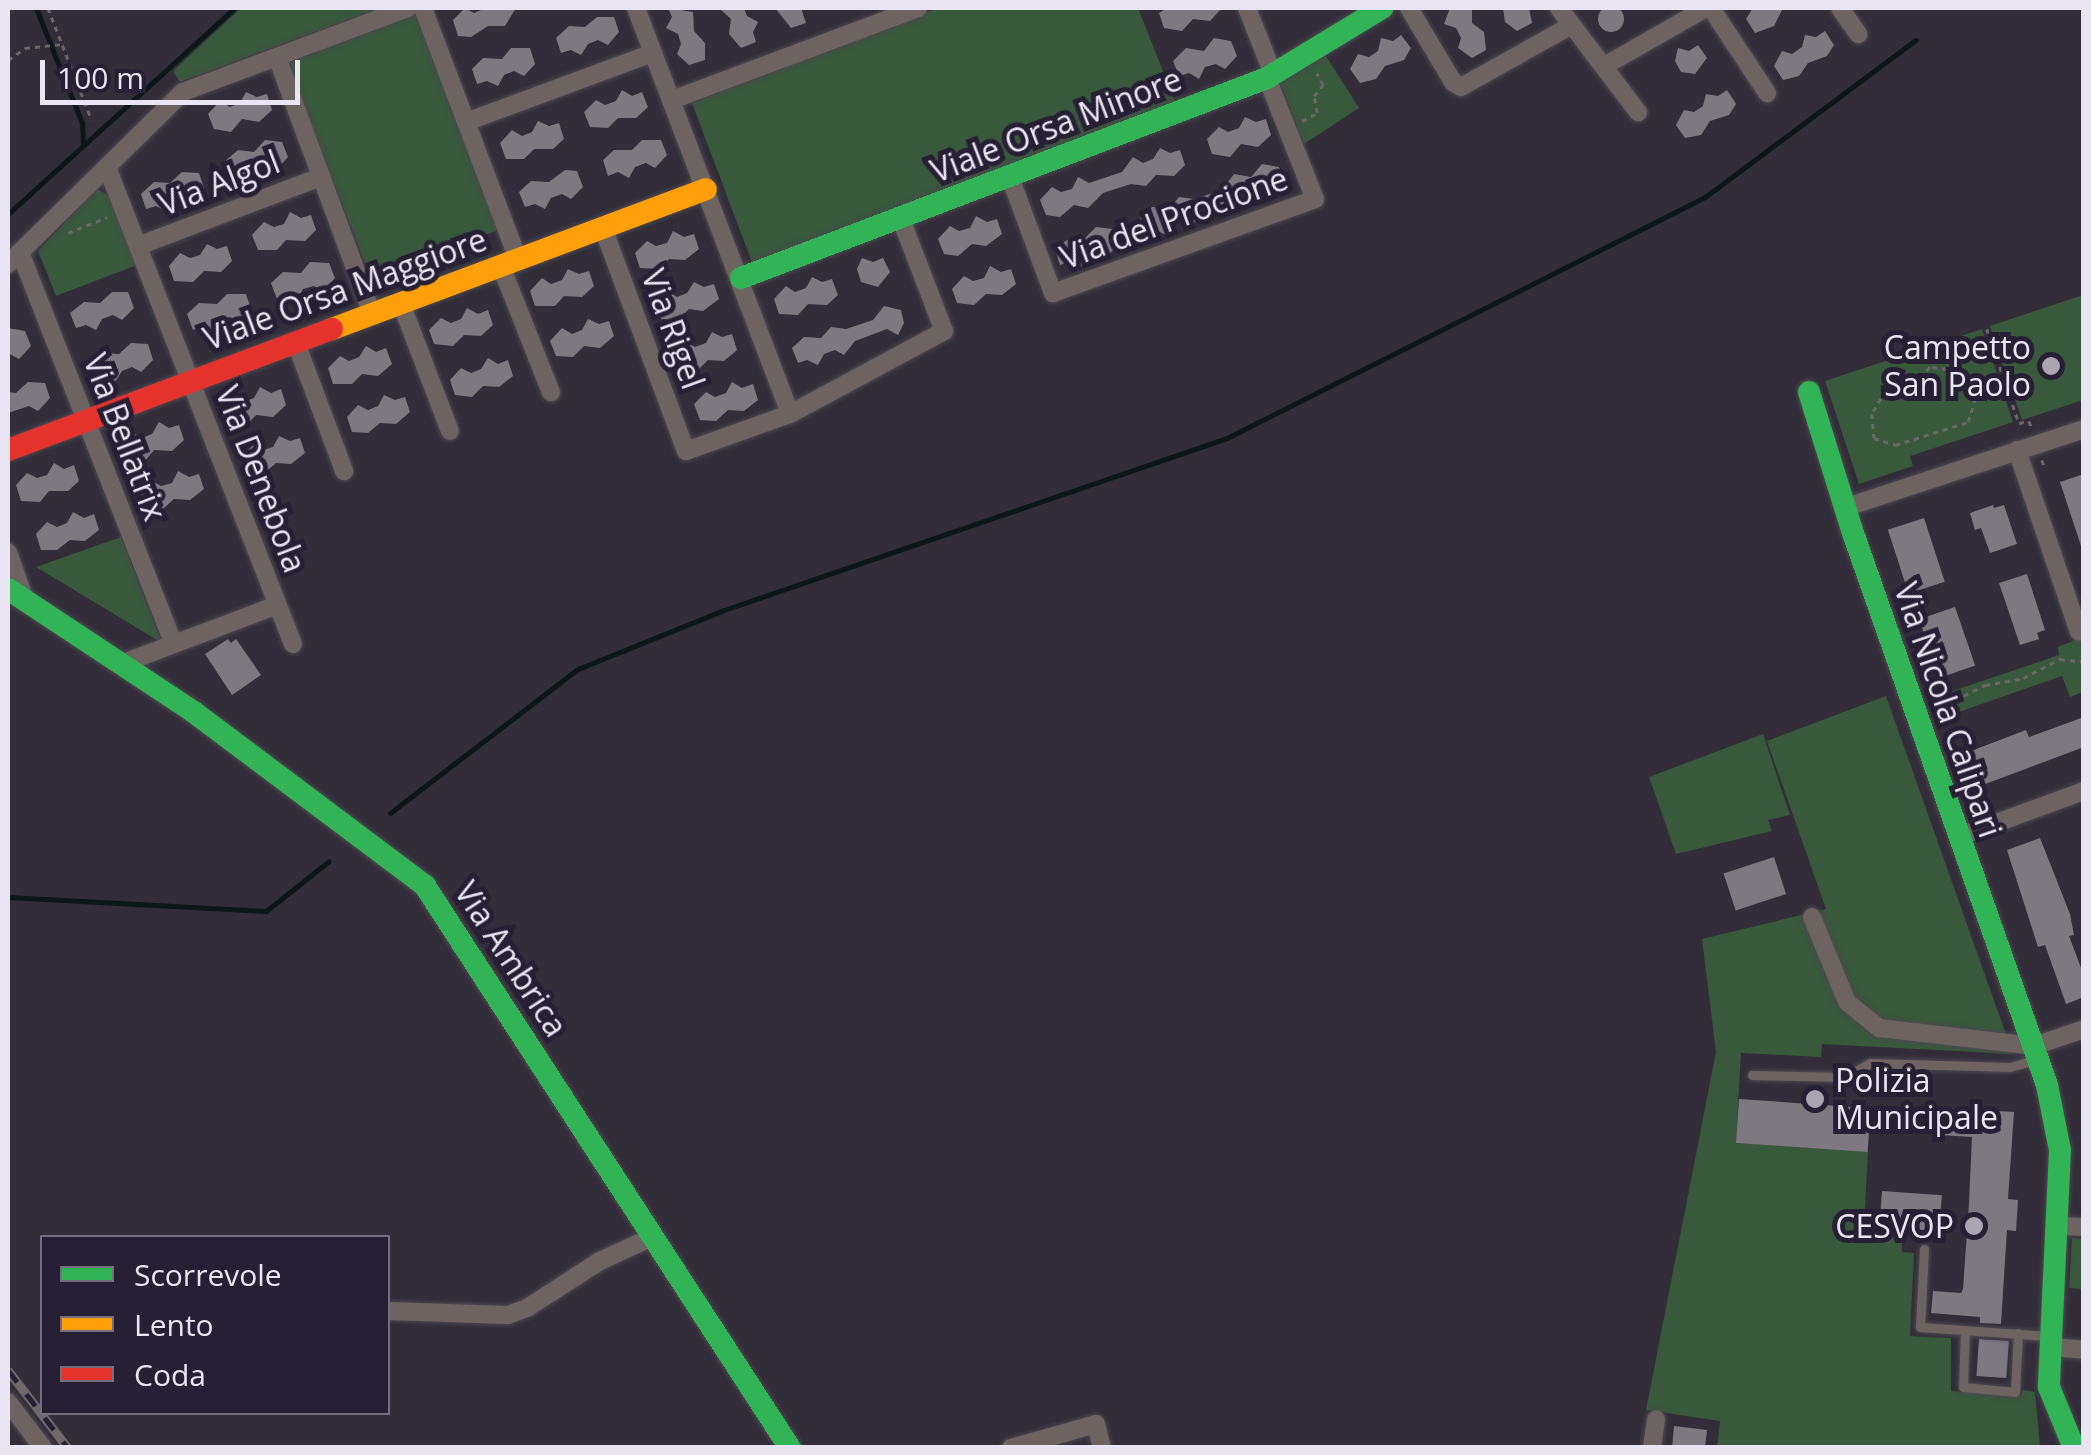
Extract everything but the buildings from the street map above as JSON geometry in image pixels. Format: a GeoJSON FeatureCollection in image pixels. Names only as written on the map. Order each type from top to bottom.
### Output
{"type":"FeatureCollection","features":[{"type":"Feature","properties":{"kind":"street"},"geometry":{"type":"LineString","coordinates":[[14,258],[183,92],[408,8]]}},
{"type":"Feature","properties":{"kind":"street"},"geometry":{"type":"LineString","coordinates":[[423,8],[466,122],[551,392]]}},
{"type":"Feature","properties":{"kind":"street"},"geometry":{"type":"LineString","coordinates":[[636,8],[790,414],[944,332],[902,220]]}},
{"type":"Feature","properties":{"kind":"street"},"geometry":{"type":"LineString","coordinates":[[672,100],[918,8]]}},
{"type":"Feature","properties":{"kind":"street"},"geometry":{"type":"LineString","coordinates":[[1247,8],[1287,128]]}},
{"type":"Feature","properties":{"kind":"street","name":"Viale Orsa Minore"},"geometry":{"type":"LineString","coordinates":[[741,278],[902,220],[1270,76],[1382,8]]}},
{"type":"Feature","properties":{"kind":"street"},"geometry":{"type":"LineString","coordinates":[[1409,8],[1453,82],[1461,87],[1570,26]]}},
{"type":"Feature","properties":{"kind":"street"},"geometry":{"type":"LineString","coordinates":[[1560,8],[1638,112]]}},
{"type":"Feature","properties":{"kind":"street"},"geometry":{"type":"LineString","coordinates":[[1606,65],[1708,8],[1767,93]]}},
{"type":"Feature","properties":{"kind":"street"},"geometry":{"type":"LineString","coordinates":[[1840,8],[1858,34]]}},
{"type":"Feature","properties":{"kind":"street"},"geometry":{"type":"LineString","coordinates":[[466,122],[653,53]]}},
{"type":"Feature","properties":{"kind":"street"},"geometry":{"type":"LineString","coordinates":[[277,57],[372,314]]}},
{"type":"Feature","properties":{"kind":"street","name":"Via del Procione"},"geometry":{"type":"LineString","coordinates":[[1010,177],[1053,293],[1315,199],[1287,128]]}},
{"type":"Feature","properties":{"kind":"street","name":"Via Denebola"},"geometry":{"type":"LineString","coordinates":[[107,167],[293,644]]}},
{"type":"Feature","properties":{"kind":"street","name":"Via Algol"},"geometry":{"type":"LineString","coordinates":[[138,246],[321,177]]}},
{"type":"Feature","properties":{"kind":"street","name":"Viale Orsa Maggiore"},"geometry":{"type":"LineString","coordinates":[[8,450],[706,190]]}},
{"type":"Feature","properties":{"kind":"street","name":"Via Rigel"},"geometry":{"type":"LineString","coordinates":[[603,228],[686,451],[790,414]]}},
{"type":"Feature","properties":{"kind":"street","name":"Via Bellatrix"},"geometry":{"type":"LineString","coordinates":[[14,258],[86,420],[174,644]]}},
{"type":"Feature","properties":{"kind":"street"},"geometry":{"type":"LineString","coordinates":[[401,303],[450,431]]}},
{"type":"Feature","properties":{"kind":"street"},"geometry":{"type":"LineString","coordinates":[[296,343],[344,472]]}},
{"type":"Feature","properties":{"kind":"street","name":"Via Nicola Calipari"},"geometry":{"type":"LineString","coordinates":[[1809,392],[1844,508],[2037,1052],[2060,1150],[2049,1386],[2074,1448]]}},
{"type":"Feature","properties":{"kind":"street"},"geometry":{"type":"LineString","coordinates":[[1844,508],[2084,428]]}},
{"type":"Feature","properties":{"kind":"street"},"geometry":{"type":"LineString","coordinates":[[2017,450],[2080,632]]}},
{"type":"Feature","properties":{"kind":"street"},"geometry":{"type":"LineString","coordinates":[[8,552],[16,595]]}},
{"type":"Feature","properties":{"kind":"street","name":"Via Ambrica"},"geometry":{"type":"LineString","coordinates":[[16,595],[195,713],[425,886],[790,1448]]}},
{"type":"Feature","properties":{"kind":"street"},"geometry":{"type":"LineString","coordinates":[[121,664],[277,604]]}},
{"type":"Feature","properties":{"kind":"street"},"geometry":{"type":"LineString","coordinates":[[1958,837],[2084,791]]}},
{"type":"Feature","properties":{"kind":"street"},"geometry":{"type":"LineString","coordinates":[[1812,916],[1847,1002],[1880,1028],[2037,1052],[2084,1029]]}},
{"type":"Feature","properties":{"kind":"street"},"geometry":{"type":"LineString","coordinates":[[2059,1226],[2084,1227]]}},
{"type":"Feature","properties":{"kind":"street"},"geometry":{"type":"LineString","coordinates":[[390,1311],[508,1315],[528,1308],[600,1261],[652,1238]]}},
{"type":"Feature","properties":{"kind":"street"},"geometry":{"type":"LineString","coordinates":[[2052,1341],[2084,1350]]}},
{"type":"Feature","properties":{"kind":"street"},"geometry":{"type":"LineString","coordinates":[[8,1402],[43,1448]]}},
{"type":"Feature","properties":{"kind":"street"},"geometry":{"type":"LineString","coordinates":[[1652,1448],[1656,1419]]}},
{"type":"Feature","properties":{"kind":"street"},"geometry":{"type":"LineString","coordinates":[[1020,1446],[1096,1424],[1102,1448]]}},
{"type":"Feature","properties":{"kind":"lane"},"geometry":{"type":"LineString","coordinates":[[1752,1075],[1846,1077],[1870,1063],[2010,1067],[2037,1052]]}},
{"type":"Feature","properties":{"kind":"lane"},"geometry":{"type":"LineString","coordinates":[[1924,1249],[1920,1327],[2018,1334],[2052,1341]]}},
{"type":"Feature","properties":{"kind":"lane"},"geometry":{"type":"LineString","coordinates":[[1965,1330],[1963,1387],[2016,1392],[2018,1334]]}},
{"type":"Feature","properties":{"kind":"path"},"geometry":{"type":"LineString","coordinates":[[48,8],[92,120]]}},
{"type":"Feature","properties":{"kind":"path"},"geometry":{"type":"LineString","coordinates":[[8,60],[25,48],[63,44]]}},
{"type":"Feature","properties":{"kind":"path"},"geometry":{"type":"LineString","coordinates":[[1287,128],[1317,113],[1314,96],[1323,85],[1305,54]]}},
{"type":"Feature","properties":{"kind":"path"},"geometry":{"type":"LineString","coordinates":[[54,238],[124,211]]}},
{"type":"Feature","properties":{"kind":"path"},"geometry":{"type":"LineString","coordinates":[[1987,329],[2019,423]]}},
{"type":"Feature","properties":{"kind":"path"},"geometry":{"type":"LineString","coordinates":[[1930,367],[1957,371],[1977,392],[1968,422],[1895,445],[1874,438],[1872,414],[1886,390],[1913,388],[1930,367]]}},
{"type":"Feature","properties":{"kind":"path"},"geometry":{"type":"LineString","coordinates":[[1977,392],[2005,384]]}},
{"type":"Feature","properties":{"kind":"path"},"geometry":{"type":"LineString","coordinates":[[1933,711],[1985,685],[2022,678],[2060,659],[2084,662]]}},
{"type":"Feature","properties":{"kind":"green space"},"geometry":{"type":"Polygon","coordinates":[[[241,8],[380,8],[180,82],[173,71],[241,8]]]}},
{"type":"Feature","properties":{"kind":"green space"},"geometry":{"type":"Polygon","coordinates":[[[938,8],[1138,8],[1176,104],[753,265],[692,103],[938,8]]]}},
{"type":"Feature","properties":{"kind":"green space"},"geometry":{"type":"Polygon","coordinates":[[[416,14],[499,230],[371,279],[288,63],[416,14]]]}},
{"type":"Feature","properties":{"kind":"green space"},"geometry":{"type":"Polygon","coordinates":[[[1326,56],[1359,108],[1304,144],[1280,83],[1326,56]]]}},
{"type":"Feature","properties":{"kind":"green space"},"geometry":{"type":"Polygon","coordinates":[[[97,189],[113,198],[137,265],[56,296],[38,251],[97,189]]]}},
{"type":"Feature","properties":{"kind":"green space"},"geometry":{"type":"Polygon","coordinates":[[[2083,295],[2083,400],[2022,420],[1990,326],[2083,295]]]}},
{"type":"Feature","properties":{"kind":"green space"},"geometry":{"type":"Polygon","coordinates":[[[1982,329],[2013,422],[1910,456],[1913,466],[1859,484],[1825,381],[1982,329]]]}},
{"type":"Feature","properties":{"kind":"green space"},"geometry":{"type":"Polygon","coordinates":[[[121,537],[162,643],[36,567],[121,537]]]}},
{"type":"Feature","properties":{"kind":"green space"},"geometry":{"type":"Polygon","coordinates":[[[2083,637],[2083,692],[2070,697],[2062,676],[1936,720],[1929,699],[2059,655],[2058,647],[2083,637]]]}},
{"type":"Feature","properties":{"kind":"green space"},"geometry":{"type":"Polygon","coordinates":[[[1886,696],[2013,1054],[1822,1044],[1821,1057],[1741,1053],[1736,1143],[1868,1151],[1864,1230],[1902,1235],[1902,1252],[1914,1253],[1910,1336],[1951,1338],[1951,1391],[2021,1396],[2023,1390],[2035,1392],[2040,1447],[1717,1447],[1720,1421],[1646,1410],[1716,1052],[1702,939],[1826,909],[1767,741],[1886,696]]]}},
{"type":"Feature","properties":{"kind":"green space"},"geometry":{"type":"Polygon","coordinates":[[[1763,734],[1790,815],[1768,820],[1772,831],[1676,854],[1649,777],[1763,734]]]}},
{"type":"Feature","properties":{"kind":"green space"},"geometry":{"type":"Polygon","coordinates":[[[2072,1238],[2083,1239],[2083,1289],[2069,1288],[2072,1238]]]}},
{"type":"Feature","properties":{"kind":"waterway"},"geometry":{"type":"LineString","coordinates":[[36,8],[82,123],[83,145]]}},
{"type":"Feature","properties":{"kind":"waterway"},"geometry":{"type":"LineString","coordinates":[[8,214],[234,8]]}},
{"type":"Feature","properties":{"kind":"waterway"},"geometry":{"type":"LineString","coordinates":[[390,813],[578,669],[724,610],[1227,438],[1705,197],[1916,40]]}},
{"type":"Feature","properties":{"kind":"waterway"},"geometry":{"type":"LineString","coordinates":[[8,897],[266,911],[329,861]]}},
{"type":"Feature","properties":{"kind":"railway"},"geometry":{"type":"LineString","coordinates":[[8,1370],[40,1412]]}},
{"type":"Feature","properties":{"kind":"railway"},"geometry":{"type":"LineString","coordinates":[[43,1415],[68,1448]]}},
{"type":"Feature","properties":{"kind":"traffic: fast"},"geometry":{"type":"LineString","coordinates":[[741,278],[1267,78],[1382,8]]}},
{"type":"Feature","properties":{"kind":"traffic: fast"},"geometry":{"type":"LineString","coordinates":[[1809,392],[1853,533],[2047,1085],[2060,1150],[2049,1387],[2074,1448]]}},
{"type":"Feature","properties":{"kind":"traffic: fast"},"geometry":{"type":"LineString","coordinates":[[8,589],[195,713],[425,886],[790,1448]]}},
{"type":"Feature","properties":{"kind":"traffic: slow"},"geometry":{"type":"LineString","coordinates":[[332,329],[706,189]]}},
{"type":"Feature","properties":{"kind":"traffic: jam"},"geometry":{"type":"LineString","coordinates":[[8,450],[332,329]]}},
{"type":"Feature","properties":{"kind":"place","name":"Campetto San Paolo"},"geometry":{"type":"Point","coordinates":[2051,366]}},
{"type":"Feature","properties":{"kind":"place","name":"Polizia Municipale"},"geometry":{"type":"Point","coordinates":[1815,1099]}},
{"type":"Feature","properties":{"kind":"place","name":"CESVOP"},"geometry":{"type":"Point","coordinates":[1974,1226]}}]}
